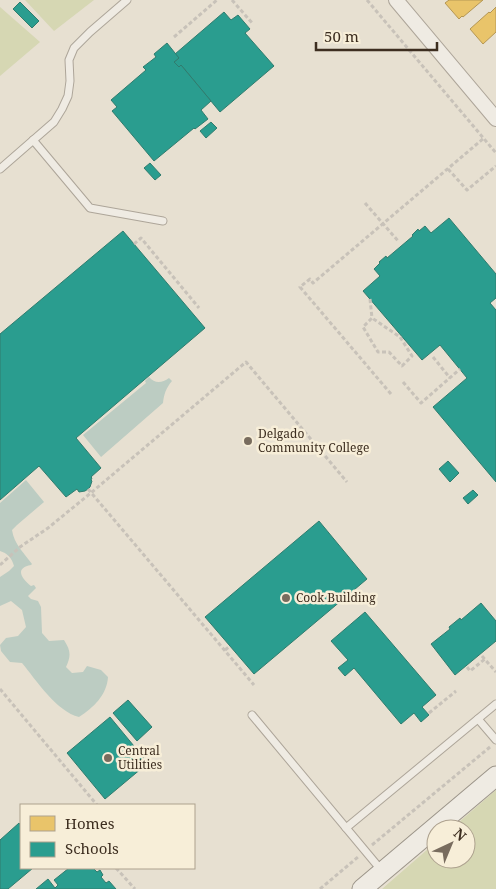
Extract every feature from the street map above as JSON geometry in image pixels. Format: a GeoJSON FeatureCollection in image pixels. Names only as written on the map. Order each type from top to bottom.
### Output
{"type":"FeatureCollection","features":[{"type":"Feature","properties":{"kind":"street"},"geometry":{"type":"LineString","coordinates":[[396,0],[496,119]]}},
{"type":"Feature","properties":{"kind":"street"},"geometry":{"type":"LineString","coordinates":[[362,889],[496,776]]}},
{"type":"Feature","properties":{"kind":"lane"},"geometry":{"type":"LineString","coordinates":[[0,169],[54,122],[68,96],[70,81],[69,60],[74,48],[127,0]]}},
{"type":"Feature","properties":{"kind":"lane"},"geometry":{"type":"LineString","coordinates":[[33,140],[90,208],[163,221]]}},
{"type":"Feature","properties":{"kind":"lane"},"geometry":{"type":"LineString","coordinates":[[346,828],[496,704]]}},
{"type":"Feature","properties":{"kind":"lane"},"geometry":{"type":"LineString","coordinates":[[252,715],[383,872]]}},
{"type":"Feature","properties":{"kind":"lane"},"geometry":{"type":"LineString","coordinates":[[478,719],[496,741]]}},
{"type":"Feature","properties":{"kind":"path"},"geometry":{"type":"LineString","coordinates":[[174,37],[217,0]]}},
{"type":"Feature","properties":{"kind":"path"},"geometry":{"type":"LineString","coordinates":[[232,0],[253,24]]}},
{"type":"Feature","properties":{"kind":"path"},"geometry":{"type":"LineString","coordinates":[[368,0],[496,153]]}},
{"type":"Feature","properties":{"kind":"path"},"geometry":{"type":"LineString","coordinates":[[390,394],[300,287],[310,279],[313,283],[484,138]]}},
{"type":"Feature","properties":{"kind":"path"},"geometry":{"type":"LineString","coordinates":[[448,169],[467,190],[496,166]]}},
{"type":"Feature","properties":{"kind":"path"},"geometry":{"type":"LineString","coordinates":[[365,203],[399,242]]}},
{"type":"Feature","properties":{"kind":"path"},"geometry":{"type":"LineString","coordinates":[[134,244],[141,238],[199,308]]}},
{"type":"Feature","properties":{"kind":"path"},"geometry":{"type":"LineString","coordinates":[[370,299],[372,318],[400,337],[412,356],[402,366],[389,352],[378,352],[363,327],[372,318]]}},
{"type":"Feature","properties":{"kind":"path"},"geometry":{"type":"LineString","coordinates":[[432,357],[450,378]]}},
{"type":"Feature","properties":{"kind":"path"},"geometry":{"type":"LineString","coordinates":[[0,565],[92,492],[246,362],[347,482]]}},
{"type":"Feature","properties":{"kind":"path"},"geometry":{"type":"LineString","coordinates":[[403,382],[421,403],[460,369]]}},
{"type":"Feature","properties":{"kind":"path"},"geometry":{"type":"LineString","coordinates":[[88,488],[254,685]]}},
{"type":"Feature","properties":{"kind":"path"},"geometry":{"type":"LineString","coordinates":[[225,650],[230,646]]}},
{"type":"Feature","properties":{"kind":"path"},"geometry":{"type":"LineString","coordinates":[[482,656],[496,672]]}},
{"type":"Feature","properties":{"kind":"path"},"geometry":{"type":"LineString","coordinates":[[467,667],[470,671],[485,659]]}},
{"type":"Feature","properties":{"kind":"path"},"geometry":{"type":"LineString","coordinates":[[430,713],[456,691]]}},
{"type":"Feature","properties":{"kind":"path"},"geometry":{"type":"LineString","coordinates":[[1,692],[96,804]]}},
{"type":"Feature","properties":{"kind":"path"},"geometry":{"type":"LineString","coordinates":[[320,889],[496,741]]}},
{"type":"Feature","properties":{"kind":"path"},"geometry":{"type":"LineString","coordinates":[[117,869],[135,889]]}},
{"type":"Feature","properties":{"kind":"green space"},"geometry":{"type":"Polygon","coordinates":[[[25,0],[94,0],[54,31],[25,0]]]}},
{"type":"Feature","properties":{"kind":"green space"},"geometry":{"type":"Polygon","coordinates":[[[0,7],[40,42],[0,76],[0,7]]]}},
{"type":"Feature","properties":{"kind":"green space"},"geometry":{"type":"Polygon","coordinates":[[[496,790],[496,889],[382,889],[426,851],[426,869],[476,869],[476,819],[463,819],[496,790]]]}},
{"type":"Feature","properties":{"kind":"shaded area"},"geometry":{"type":"Polygon","coordinates":[[[149,377],[156,382],[169,378],[172,381],[168,386],[163,403],[101,457],[83,435],[146,383],[145,381],[149,377]]]}},
{"type":"Feature","properties":{"kind":"shaded area"},"geometry":{"type":"Polygon","coordinates":[[[26,480],[44,502],[12,530],[17,544],[32,564],[26,566],[21,571],[21,574],[31,586],[34,585],[36,588],[28,596],[38,601],[41,607],[42,633],[49,641],[64,640],[70,654],[66,667],[72,673],[83,672],[87,666],[101,670],[108,677],[102,695],[79,717],[63,709],[55,702],[22,663],[10,662],[1,651],[0,645],[6,638],[18,636],[26,627],[22,610],[11,601],[0,606],[0,577],[14,566],[9,556],[0,551],[0,503],[26,480]]]}},
{"type":"Feature","properties":{"kind":"building: Homes"},"geometry":{"type":"Polygon","coordinates":[[[449,0],[483,0],[459,19],[445,3],[449,0]]]}},
{"type":"Feature","properties":{"kind":"building: Homes"},"geometry":{"type":"Polygon","coordinates":[[[496,7],[496,32],[483,44],[470,29],[496,7]]]}},
{"type":"Feature","properties":{"kind":"building: Schools"},"geometry":{"type":"Polygon","coordinates":[[[20,2],[39,21],[32,28],[13,9],[20,2]]]}},
{"type":"Feature","properties":{"kind":"building: Schools"},"geometry":{"type":"Polygon","coordinates":[[[224,12],[231,20],[238,15],[250,29],[245,33],[274,66],[220,112],[181,65],[179,67],[174,62],[179,58],[175,54],[224,12]]]}},
{"type":"Feature","properties":{"kind":"building: Schools"},"geometry":{"type":"Polygon","coordinates":[[[167,43],[179,58],[174,62],[179,67],[181,65],[211,101],[201,110],[208,119],[154,161],[112,111],[117,107],[111,100],[146,70],[143,67],[156,57],[154,54],[167,43]]]}},
{"type":"Feature","properties":{"kind":"building: Schools"},"geometry":{"type":"Polygon","coordinates":[[[211,122],[217,128],[206,138],[200,131],[211,122]]]}},
{"type":"Feature","properties":{"kind":"building: Schools"},"geometry":{"type":"Polygon","coordinates":[[[150,163],[161,175],[155,180],[144,168],[150,163]]]}},
{"type":"Feature","properties":{"kind":"building: Schools"},"geometry":{"type":"Polygon","coordinates":[[[449,218],[496,274],[496,298],[490,303],[496,310],[496,482],[433,407],[467,378],[440,345],[422,360],[363,291],[380,276],[374,269],[386,256],[387,258],[413,236],[418,229],[419,231],[425,226],[431,233],[449,218]]]}},
{"type":"Feature","properties":{"kind":"building: Schools"},"geometry":{"type":"Polygon","coordinates":[[[123,231],[205,328],[76,438],[101,468],[91,477],[92,481],[88,489],[79,492],[77,489],[66,497],[39,466],[0,500],[0,334],[123,231]]]}},
{"type":"Feature","properties":{"kind":"building: Schools"},"geometry":{"type":"Polygon","coordinates":[[[448,461],[459,473],[450,482],[439,469],[448,461]]]}},
{"type":"Feature","properties":{"kind":"building: Schools"},"geometry":{"type":"Polygon","coordinates":[[[473,490],[478,495],[468,504],[463,498],[473,490]]]}},
{"type":"Feature","properties":{"kind":"building: Schools","name":"Cook Building"},"geometry":{"type":"Polygon","coordinates":[[[319,521],[367,579],[254,674],[205,617],[319,521]]]}},
{"type":"Feature","properties":{"kind":"building: Schools"},"geometry":{"type":"Polygon","coordinates":[[[481,603],[496,621],[496,641],[455,675],[431,644],[450,629],[449,627],[460,618],[461,620],[481,603]]]}},
{"type":"Feature","properties":{"kind":"building: Schools"},"geometry":{"type":"Polygon","coordinates":[[[365,612],[436,695],[422,707],[429,715],[421,722],[414,713],[401,724],[354,668],[345,676],[338,668],[348,660],[331,641],[365,612]]]}},
{"type":"Feature","properties":{"kind":"building: Schools"},"geometry":{"type":"Polygon","coordinates":[[[128,700],[152,727],[137,741],[113,713],[128,700]]]}},
{"type":"Feature","properties":{"kind":"building: Schools","name":"Central Utilities"},"geometry":{"type":"Polygon","coordinates":[[[110,717],[148,763],[105,799],[67,753],[110,717]]]}},
{"type":"Feature","properties":{"kind":"building: Schools"},"geometry":{"type":"Polygon","coordinates":[[[19,823],[20,869],[32,869],[8,889],[0,889],[0,840],[19,823]]]}},
{"type":"Feature","properties":{"kind":"building: Schools"},"geometry":{"type":"Polygon","coordinates":[[[68,869],[94,869],[97,872],[100,870],[103,875],[101,877],[106,883],[109,881],[116,889],[36,889],[48,879],[55,888],[58,885],[54,880],[68,869]]]}},
{"type":"Feature","properties":{"kind":"place","name":"Delgado Community College"},"geometry":{"type":"Point","coordinates":[248,441]}},
{"type":"Feature","properties":{"kind":"place","name":"Cook Building"},"geometry":{"type":"Point","coordinates":[286,598]}},
{"type":"Feature","properties":{"kind":"place","name":"Central Utilities"},"geometry":{"type":"Point","coordinates":[108,758]}}]}
